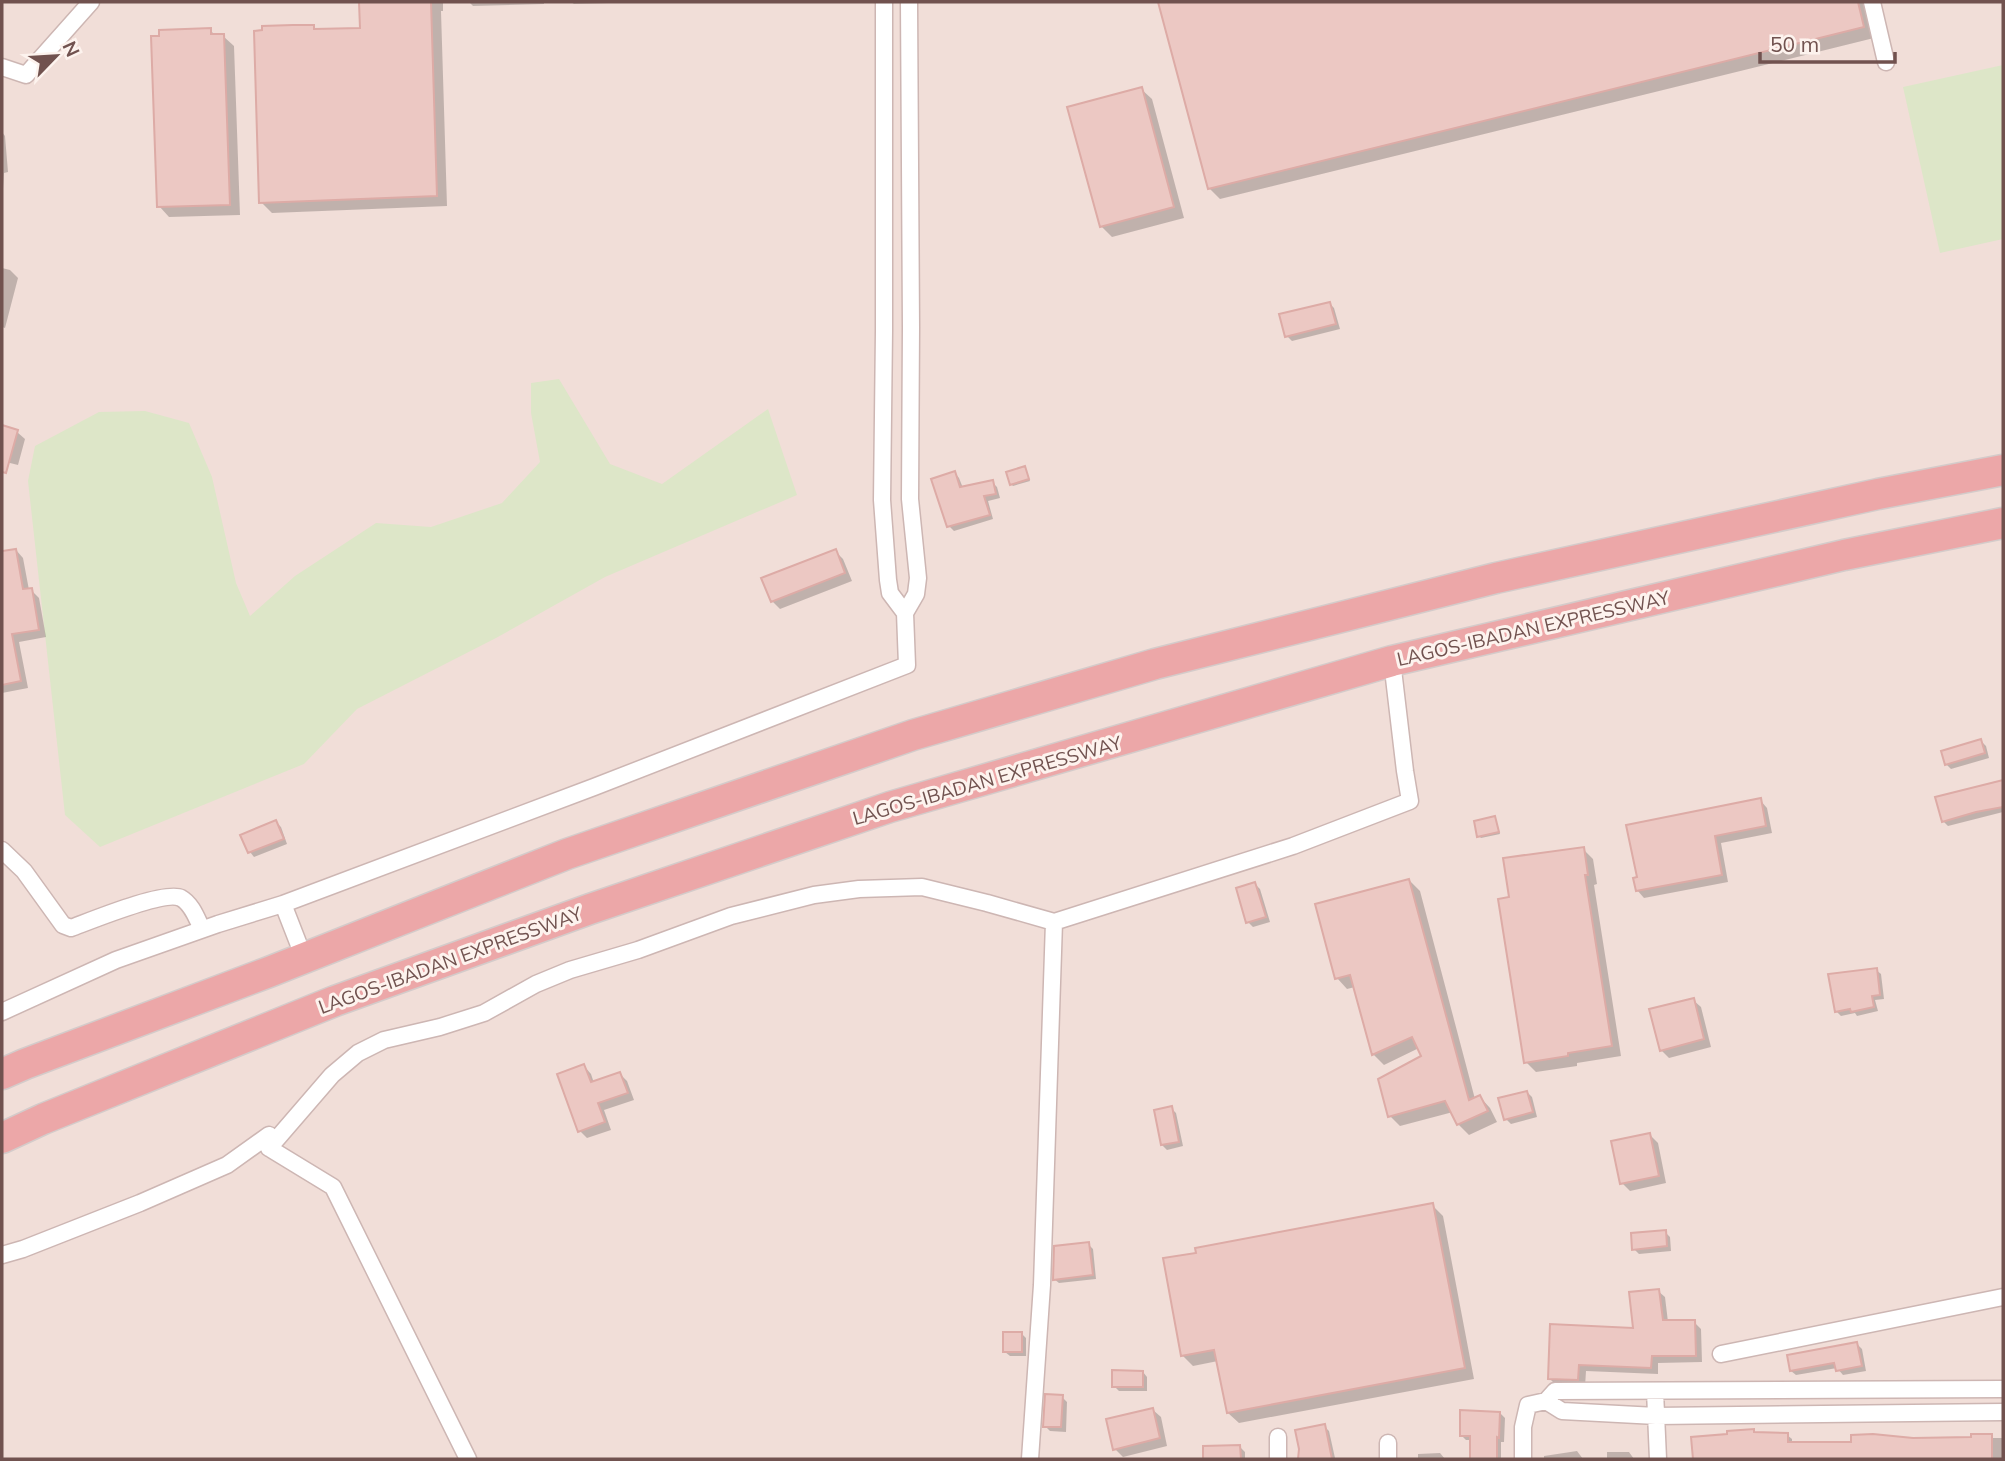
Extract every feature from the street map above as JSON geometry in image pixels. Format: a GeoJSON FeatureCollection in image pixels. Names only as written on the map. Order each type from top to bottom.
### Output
{"type":"FeatureCollection","features":[{"type":"Feature","properties":{"kind":"highway"},"geometry":{"type":"LineString","coordinates":[[2,1074],[567,854],[913,735],[1154,664],[1496,578],[1878,494],[2003,470]]}},
{"type":"Feature","properties":{"kind":"highway","name":"LAGOS-IBADAN EXPRESSWAY"},"geometry":{"type":"LineString","coordinates":[[2,1138],[335,1001],[590,909],[890,807],[1392,661],[1844,555],[2003,523]]}},
{"type":"Feature","properties":{"kind":"street"},"geometry":{"type":"LineString","coordinates":[[2,68],[26,75],[91,2]]}},
{"type":"Feature","properties":{"kind":"street"},"geometry":{"type":"LineString","coordinates":[[884,2],[883,500],[890,593],[905,613]]}},
{"type":"Feature","properties":{"kind":"street"},"geometry":{"type":"LineString","coordinates":[[2,1012],[116,960],[283,904],[582,792],[906,665],[905,613],[916,594],[918,578],[910,499],[909,2]]}},
{"type":"Feature","properties":{"kind":"street"},"geometry":{"type":"LineString","coordinates":[[1872,2],[1886,62]]}},
{"type":"Feature","properties":{"kind":"street"},"geometry":{"type":"LineString","coordinates":[[269,1147],[332,1075],[358,1053],[384,1040],[484,1013],[536,984],[570,970],[638,950],[731,916],[814,895],[859,889],[922,887],[1054,922],[1293,846],[1410,801],[1392,661]]}},
{"type":"Feature","properties":{"kind":"street"},"geometry":{"type":"LineString","coordinates":[[2,850],[24,871],[63,925],[71,928],[162,897],[179,897],[190,906],[202,929]]}},
{"type":"Feature","properties":{"kind":"street"},"geometry":{"type":"LineString","coordinates":[[283,904],[304,958]]}},
{"type":"Feature","properties":{"kind":"street"},"geometry":{"type":"LineString","coordinates":[[1030,1459],[1042,1284],[1054,922]]}},
{"type":"Feature","properties":{"kind":"street"},"geometry":{"type":"LineString","coordinates":[[2,1255],[140,1203],[227,1165],[270,1135],[269,1147]]}},
{"type":"Feature","properties":{"kind":"street"},"geometry":{"type":"LineString","coordinates":[[269,1147],[333,1187],[468,1459]]}},
{"type":"Feature","properties":{"kind":"street"},"geometry":{"type":"LineString","coordinates":[[1721,1354],[2003,1297]]}},
{"type":"Feature","properties":{"kind":"street"},"geometry":{"type":"LineString","coordinates":[[1523,1459],[1523,1427],[1528,1405],[1546,1401],[1555,1391],[2003,1389]]}},
{"type":"Feature","properties":{"kind":"street"},"geometry":{"type":"LineString","coordinates":[[1655,1391],[1658,1459]]}},
{"type":"Feature","properties":{"kind":"street"},"geometry":{"type":"LineString","coordinates":[[1546,1401],[1562,1411],[1656,1416],[2003,1412]]}},
{"type":"Feature","properties":{"kind":"street"},"geometry":{"type":"LineString","coordinates":[[1278,1437],[1278,1459]]}},
{"type":"Feature","properties":{"kind":"shaded area"},"geometry":{"type":"Polygon","coordinates":[[[2,2],[2003,2],[2003,1459],[2,1459],[2,2]]]}},
{"type":"Feature","properties":{"kind":"green space"},"geometry":{"type":"Polygon","coordinates":[[[2003,65],[2003,239],[1940,253],[1903,87],[2003,65]]]}},
{"type":"Feature","properties":{"kind":"green space"},"geometry":{"type":"Polygon","coordinates":[[[559,379],[610,464],[662,484],[768,409],[797,495],[605,577],[496,638],[357,709],[304,764],[100,847],[65,815],[28,481],[35,446],[99,412],[145,411],[189,423],[212,477],[236,583],[250,616],[295,576],[376,523],[431,527],[502,503],[540,462],[531,413],[531,383],[559,379]]]}},
{"type":"Feature","properties":{"kind":"building"},"geometry":{"type":"Polygon","coordinates":[[[359,2],[431,2],[437,196],[259,203],[254,31],[262,30],[262,26],[293,25],[314,25],[314,29],[360,28],[359,2]]]}},
{"type":"Feature","properties":{"kind":"building"},"geometry":{"type":"Polygon","coordinates":[[[1158,2],[1858,2],[1864,27],[1208,189],[1158,2]]]}},
{"type":"Feature","properties":{"kind":"building"},"geometry":{"type":"Polygon","coordinates":[[[211,28],[211,34],[224,34],[230,205],[157,207],[151,36],[159,36],[159,30],[211,28]]]}},
{"type":"Feature","properties":{"kind":"building"},"geometry":{"type":"Polygon","coordinates":[[[1142,87],[1174,207],[1100,227],[1067,107],[1142,87]]]}},
{"type":"Feature","properties":{"kind":"building"},"geometry":{"type":"Polygon","coordinates":[[[1330,302],[1336,324],[1285,337],[1279,314],[1330,302]]]}},
{"type":"Feature","properties":{"kind":"building"},"geometry":{"type":"Polygon","coordinates":[[[2,425],[18,430],[6,473],[2,472],[2,425]]]}},
{"type":"Feature","properties":{"kind":"building"},"geometry":{"type":"Polygon","coordinates":[[[1025,466],[1029,479],[1010,485],[1006,472],[1025,466]]]}},
{"type":"Feature","properties":{"kind":"building"},"geometry":{"type":"Polygon","coordinates":[[[955,471],[960,487],[993,480],[996,494],[984,496],[990,515],[947,527],[931,479],[955,471]]]}},
{"type":"Feature","properties":{"kind":"building"},"geometry":{"type":"Polygon","coordinates":[[[16,549],[23,589],[32,588],[39,630],[12,634],[21,681],[2,685],[2,551],[16,549]]]}},
{"type":"Feature","properties":{"kind":"building"},"geometry":{"type":"Polygon","coordinates":[[[836,549],[845,573],[771,602],[761,578],[836,549]]]}},
{"type":"Feature","properties":{"kind":"building"},"geometry":{"type":"Polygon","coordinates":[[[1981,739],[1985,753],[1945,765],[1941,751],[1981,739]]]}},
{"type":"Feature","properties":{"kind":"building"},"geometry":{"type":"Polygon","coordinates":[[[2003,780],[2003,807],[1942,822],[1935,797],[2003,780]]]}},
{"type":"Feature","properties":{"kind":"building"},"geometry":{"type":"Polygon","coordinates":[[[1761,798],[1766,826],[1715,836],[1722,875],[1636,891],[1633,878],[1637,877],[1626,825],[1761,798]]]}},
{"type":"Feature","properties":{"kind":"building"},"geometry":{"type":"Polygon","coordinates":[[[1495,816],[1499,832],[1477,837],[1474,821],[1495,816]]]}},
{"type":"Feature","properties":{"kind":"building"},"geometry":{"type":"Polygon","coordinates":[[[276,820],[284,839],[248,853],[240,835],[276,820]]]}},
{"type":"Feature","properties":{"kind":"building"},"geometry":{"type":"Polygon","coordinates":[[[1584,847],[1588,875],[1585,875],[1612,1046],[1524,1063],[1498,899],[1509,897],[1503,858],[1584,847]]]}},
{"type":"Feature","properties":{"kind":"building"},"geometry":{"type":"Polygon","coordinates":[[[1409,879],[1469,1100],[1480,1095],[1488,1111],[1457,1125],[1445,1101],[1388,1117],[1378,1079],[1421,1056],[1412,1037],[1372,1055],[1350,975],[1335,979],[1315,904],[1409,879]]]}},
{"type":"Feature","properties":{"kind":"building"},"geometry":{"type":"Polygon","coordinates":[[[1255,882],[1266,917],[1246,923],[1236,888],[1255,882]]]}},
{"type":"Feature","properties":{"kind":"building"},"geometry":{"type":"Polygon","coordinates":[[[1877,968],[1880,995],[1872,996],[1874,1007],[1835,1012],[1828,974],[1877,968]]]}},
{"type":"Feature","properties":{"kind":"building"},"geometry":{"type":"Polygon","coordinates":[[[1694,998],[1704,1039],[1660,1051],[1649,1009],[1694,998]]]}},
{"type":"Feature","properties":{"kind":"building"},"geometry":{"type":"Polygon","coordinates":[[[584,1064],[591,1082],[620,1072],[628,1093],[598,1103],[605,1122],[578,1132],[557,1074],[584,1064]]]}},
{"type":"Feature","properties":{"kind":"building"},"geometry":{"type":"Polygon","coordinates":[[[1527,1091],[1533,1112],[1504,1120],[1498,1098],[1527,1091]]]}},
{"type":"Feature","properties":{"kind":"building"},"geometry":{"type":"Polygon","coordinates":[[[1172,1106],[1179,1142],[1161,1145],[1154,1110],[1172,1106]]]}},
{"type":"Feature","properties":{"kind":"building"},"geometry":{"type":"Polygon","coordinates":[[[1650,1133],[1659,1176],[1620,1184],[1611,1141],[1650,1133]]]}},
{"type":"Feature","properties":{"kind":"building"},"geometry":{"type":"Polygon","coordinates":[[[1433,1203],[1465,1368],[1227,1413],[1214,1350],[1181,1356],[1163,1258],[1196,1253],[1195,1248],[1433,1203]]]}},
{"type":"Feature","properties":{"kind":"building"},"geometry":{"type":"Polygon","coordinates":[[[1666,1230],[1667,1246],[1632,1250],[1631,1233],[1666,1230]]]}},
{"type":"Feature","properties":{"kind":"building"},"geometry":{"type":"Polygon","coordinates":[[[1089,1242],[1093,1275],[1053,1280],[1054,1246],[1089,1242]]]}},
{"type":"Feature","properties":{"kind":"building"},"geometry":{"type":"Polygon","coordinates":[[[1659,1289],[1663,1320],[1695,1320],[1696,1356],[1652,1356],[1651,1368],[1579,1365],[1578,1380],[1548,1379],[1550,1324],[1633,1328],[1629,1292],[1659,1289]]]}},
{"type":"Feature","properties":{"kind":"building"},"geometry":{"type":"Polygon","coordinates":[[[1003,1332],[1022,1332],[1022,1352],[1003,1352],[1003,1332]]]}},
{"type":"Feature","properties":{"kind":"building"},"geometry":{"type":"Polygon","coordinates":[[[1857,1342],[1862,1366],[1836,1371],[1834,1363],[1790,1371],[1787,1355],[1857,1342]]]}},
{"type":"Feature","properties":{"kind":"building"},"geometry":{"type":"Polygon","coordinates":[[[1112,1370],[1143,1371],[1143,1387],[1112,1387],[1112,1370]]]}},
{"type":"Feature","properties":{"kind":"building"},"geometry":{"type":"Polygon","coordinates":[[[1045,1394],[1063,1395],[1061,1427],[1043,1427],[1045,1394]]]}},
{"type":"Feature","properties":{"kind":"building"},"geometry":{"type":"Polygon","coordinates":[[[1153,1408],[1160,1438],[1113,1450],[1106,1419],[1153,1408]]]}},
{"type":"Feature","properties":{"kind":"building"},"geometry":{"type":"Polygon","coordinates":[[[1460,1410],[1500,1412],[1497,1459],[1470,1459],[1470,1436],[1460,1436],[1460,1410]]]}},
{"type":"Feature","properties":{"kind":"building"},"geometry":{"type":"Polygon","coordinates":[[[1325,1424],[1332,1459],[1298,1459],[1295,1430],[1325,1424]]]}},
{"type":"Feature","properties":{"kind":"building"},"geometry":{"type":"Polygon","coordinates":[[[1754,1429],[1754,1432],[1788,1433],[1788,1442],[1851,1442],[1851,1435],[1873,1434],[1913,1438],[1992,1434],[1992,1459],[1693,1459],[1691,1437],[1754,1429]]]}},
{"type":"Feature","properties":{"kind":"building"},"geometry":{"type":"Polygon","coordinates":[[[1240,1445],[1241,1459],[1203,1459],[1203,1446],[1240,1445]]]}}]}
